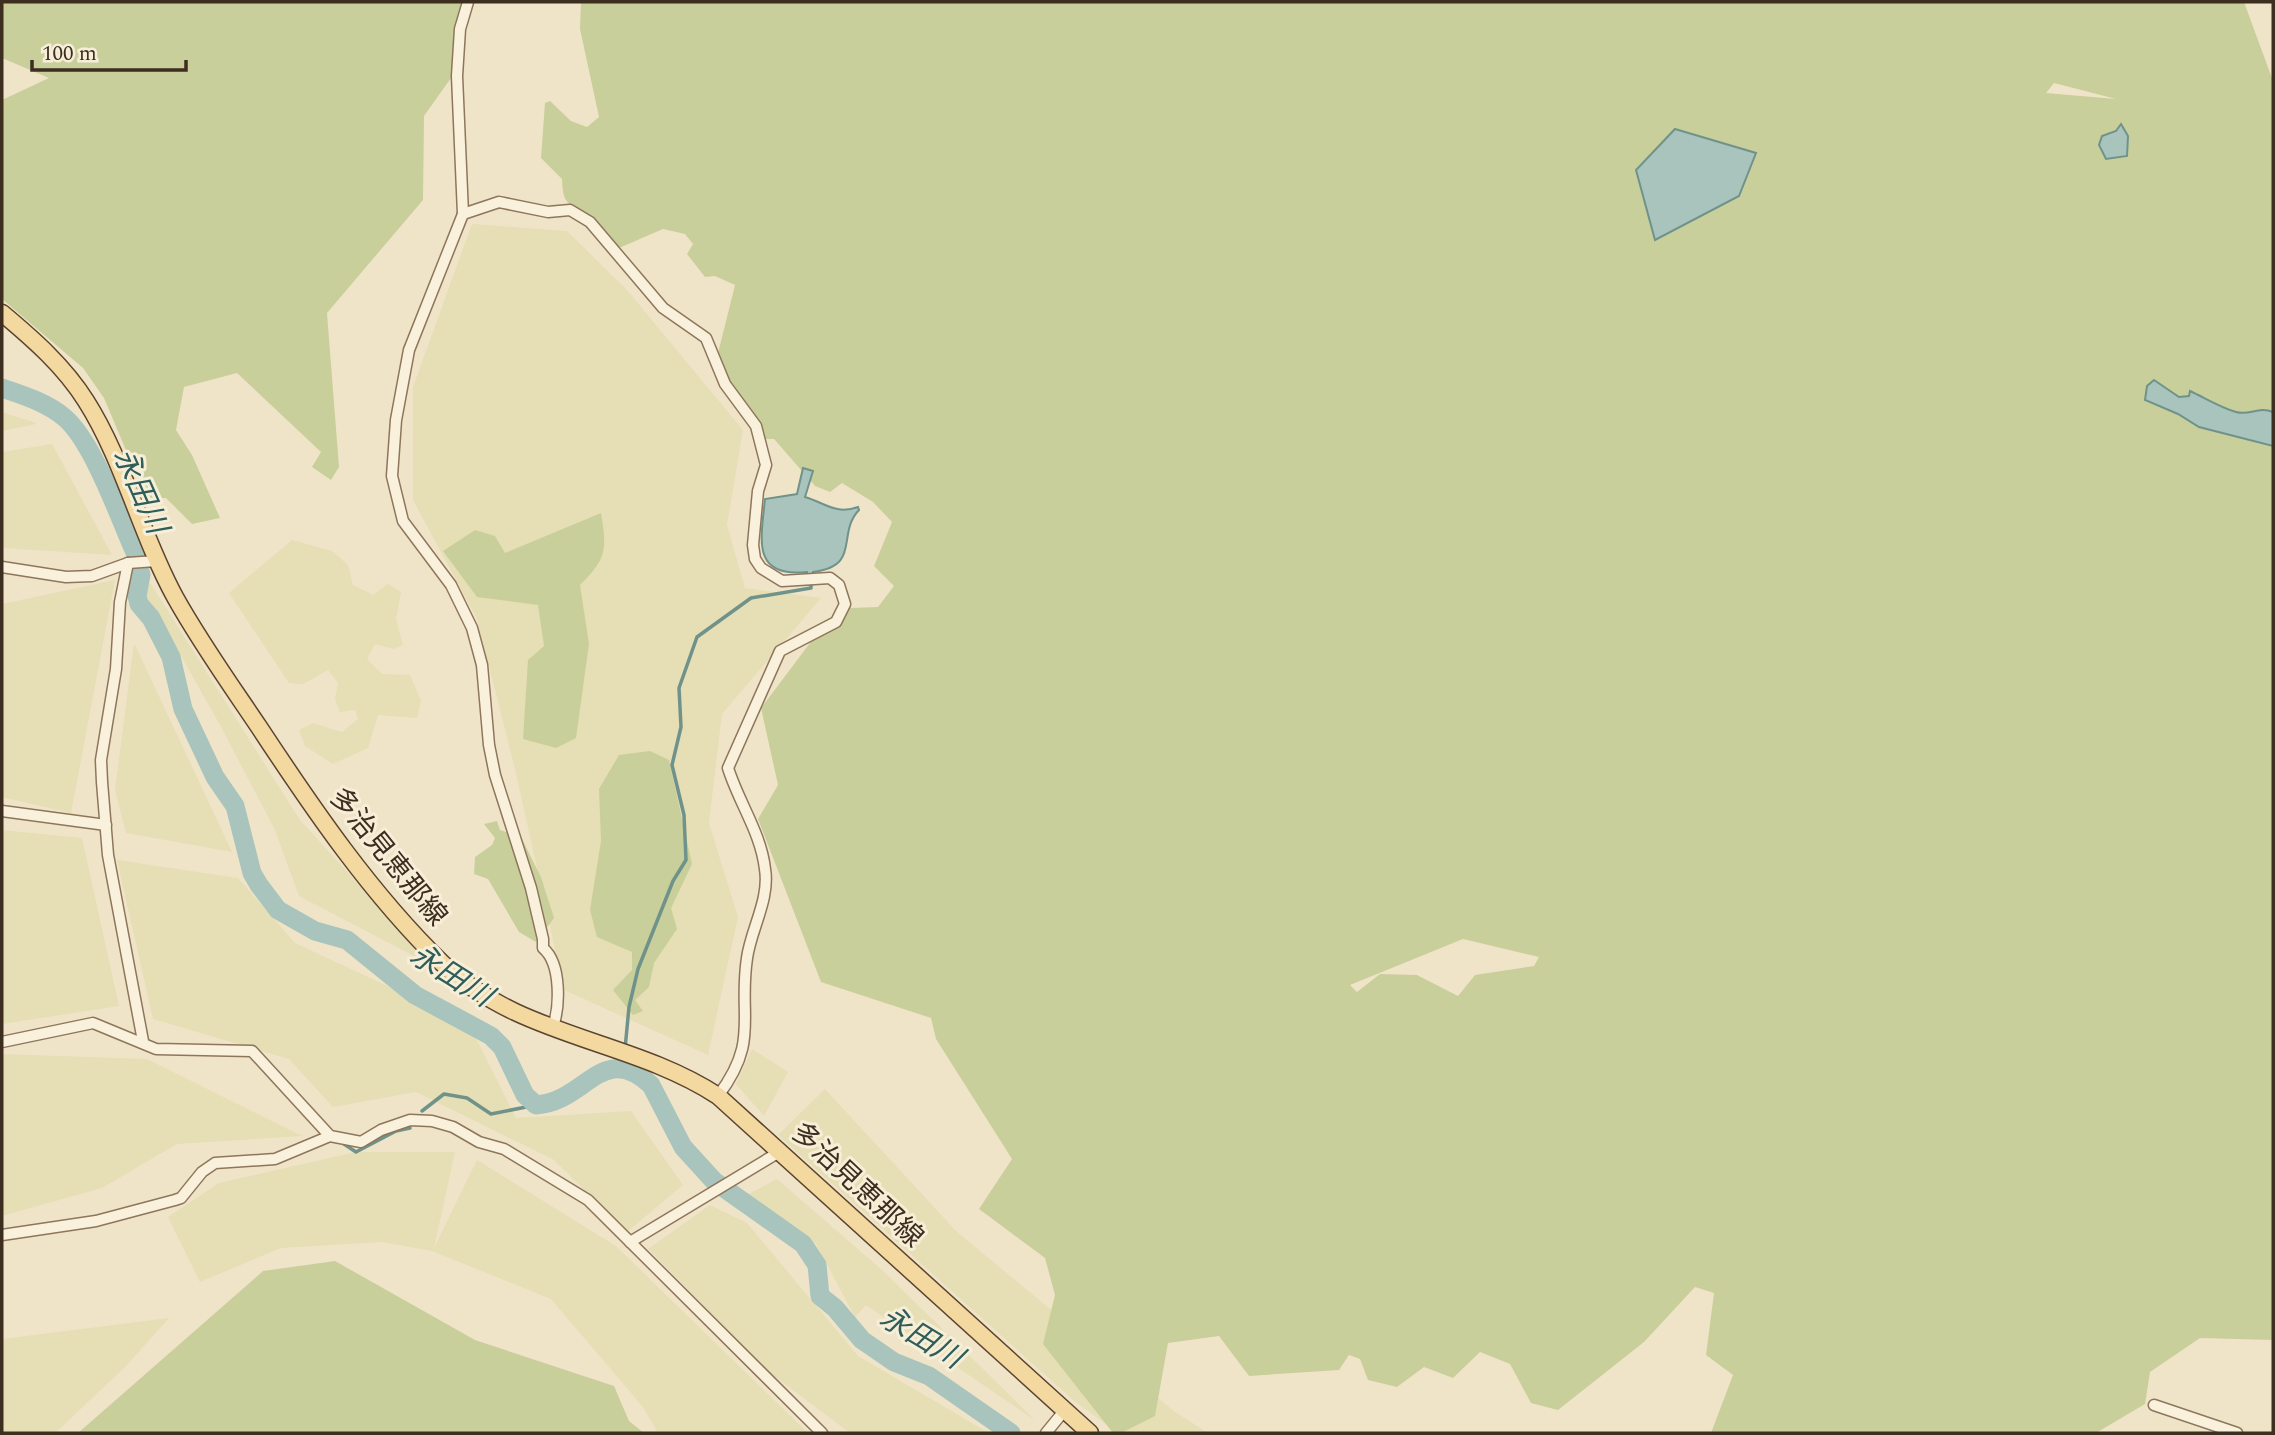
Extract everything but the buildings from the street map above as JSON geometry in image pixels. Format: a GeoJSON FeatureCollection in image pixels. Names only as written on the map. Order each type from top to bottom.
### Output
{"type":"FeatureCollection","features":[{"type":"Feature","properties":{"kind":"main road","name":"多治見恵那線"},"geometry":{"type":"LineString","coordinates":[[2,313],[36,342],[85,400],[156,561],[202,642],[325,824],[422,942],[464,982],[497,1005],[552,1029],[668,1069],[718,1096],[1090,1433]]}},
{"type":"Feature","properties":{"kind":"street"},"geometry":{"type":"LineString","coordinates":[[468,2],[460,29],[457,76],[463,214],[409,350],[396,420],[392,476],[403,521],[451,585],[472,628],[482,665],[489,745],[495,775],[531,888],[543,939],[542,948],[547,951],[557,981],[559,1011],[552,1029]]}},
{"type":"Feature","properties":{"kind":"street"},"geometry":{"type":"LineString","coordinates":[[463,214],[499,202],[548,212],[570,210],[580,214],[606,238],[663,308],[706,338],[719,374],[756,426],[764,447],[766,464],[758,491],[753,545],[755,559],[761,568],[782,581],[830,578],[839,585],[845,604],[836,622],[780,651],[728,768],[758,838],[766,883],[747,956],[745,1042],[738,1066],[718,1096]]}},
{"type":"Feature","properties":{"kind":"street"},"geometry":{"type":"LineString","coordinates":[[2,567],[66,577],[92,576],[128,564],[156,561]]}},
{"type":"Feature","properties":{"kind":"street"},"geometry":{"type":"LineString","coordinates":[[128,564],[120,602],[116,669],[101,760],[112,877],[143,1041]]}},
{"type":"Feature","properties":{"kind":"street"},"geometry":{"type":"LineString","coordinates":[[2,811],[106,825]]}},
{"type":"Feature","properties":{"kind":"street"},"geometry":{"type":"LineString","coordinates":[[2,1042],[93,1023],[143,1041],[156,1049],[251,1051],[330,1136]]}},
{"type":"Feature","properties":{"kind":"street"},"geometry":{"type":"LineString","coordinates":[[2,1235],[96,1221],[181,1198],[202,1172],[215,1163],[275,1159],[330,1136],[361,1142],[382,1130],[410,1120],[432,1121],[453,1127],[479,1142],[521,1158],[588,1200],[822,1433]]}},
{"type":"Feature","properties":{"kind":"street"},"geometry":{"type":"LineString","coordinates":[[630,1242],[781,1151]]}},
{"type":"Feature","properties":{"kind":"street"},"geometry":{"type":"LineString","coordinates":[[2154,1405],[2238,1433]]}},
{"type":"Feature","properties":{"kind":"street"},"geometry":{"type":"LineString","coordinates":[[1046,1433],[1064,1411]]}},
{"type":"Feature","properties":{"kind":"shaded area"},"geometry":{"type":"Polygon","coordinates":[[[472,224],[567,231],[627,290],[743,430],[727,525],[745,588],[821,598],[722,714],[709,823],[738,917],[708,1055],[564,990],[515,769],[477,619],[413,500],[413,387],[472,224]]]}},
{"type":"Feature","properties":{"kind":"shaded area"},"geometry":{"type":"Polygon","coordinates":[[[2,412],[36,423],[36,424],[2,431],[2,412]]]}},
{"type":"Feature","properties":{"kind":"shaded area"},"geometry":{"type":"Polygon","coordinates":[[[52,444],[112,555],[2,548],[2,452],[52,444]]]}},
{"type":"Feature","properties":{"kind":"shaded area"},"geometry":{"type":"Polygon","coordinates":[[[292,540],[332,551],[348,565],[353,585],[373,595],[388,584],[401,592],[396,619],[403,645],[393,649],[375,644],[367,659],[382,674],[410,675],[421,701],[417,718],[378,715],[368,748],[333,764],[305,746],[299,730],[313,723],[342,732],[358,719],[355,710],[340,712],[335,699],[338,683],[328,670],[303,684],[289,683],[229,593],[292,540]]]}},
{"type":"Feature","properties":{"kind":"shaded area"},"geometry":{"type":"Polygon","coordinates":[[[115,580],[71,813],[2,797],[2,604],[115,580]]]}},
{"type":"Feature","properties":{"kind":"shaded area"},"geometry":{"type":"Polygon","coordinates":[[[147,584],[151,584],[300,820],[433,966],[299,896],[274,828],[220,725],[155,610],[143,602],[141,596],[147,584]]]}},
{"type":"Feature","properties":{"kind":"shaded area"},"geometry":{"type":"Polygon","coordinates":[[[134,643],[232,852],[126,833],[115,790],[134,643]]]}},
{"type":"Feature","properties":{"kind":"shaded area"},"geometry":{"type":"Polygon","coordinates":[[[2,830],[82,838],[119,1006],[2,1024],[2,830]]]}},
{"type":"Feature","properties":{"kind":"shaded area"},"geometry":{"type":"Polygon","coordinates":[[[117,860],[238,878],[295,943],[469,1024],[516,1118],[631,1111],[683,1185],[627,1232],[554,1160],[416,1092],[333,1107],[289,1059],[153,1019],[117,860]]]}},
{"type":"Feature","properties":{"kind":"shaded area"},"geometry":{"type":"Polygon","coordinates":[[[752,1049],[788,1072],[764,1116],[736,1084],[752,1049]]]}},
{"type":"Feature","properties":{"kind":"shaded area"},"geometry":{"type":"Polygon","coordinates":[[[2,1054],[147,1059],[302,1136],[177,1144],[102,1188],[2,1216],[2,1054]]]}},
{"type":"Feature","properties":{"kind":"shaded area"},"geometry":{"type":"Polygon","coordinates":[[[825,1089],[957,1232],[1175,1412],[1208,1433],[1118,1433],[1073,1400],[778,1135],[825,1089]]]}},
{"type":"Feature","properties":{"kind":"shaded area"},"geometry":{"type":"Polygon","coordinates":[[[356,1152],[455,1152],[434,1248],[477,1160],[616,1246],[808,1433],[658,1433],[643,1407],[551,1299],[432,1251],[382,1242],[281,1248],[200,1282],[168,1217],[219,1183],[356,1152]]]}},
{"type":"Feature","properties":{"kind":"shaded area"},"geometry":{"type":"Polygon","coordinates":[[[777,1179],[881,1269],[1036,1421],[866,1305],[855,1317],[816,1244],[743,1197],[777,1179]]]}},
{"type":"Feature","properties":{"kind":"shaded area"},"geometry":{"type":"Polygon","coordinates":[[[710,1205],[747,1223],[858,1356],[989,1433],[850,1433],[769,1372],[648,1249],[710,1205]]]}},
{"type":"Feature","properties":{"kind":"shaded area"},"geometry":{"type":"Polygon","coordinates":[[[169,1318],[125,1367],[55,1433],[2,1433],[2,1339],[169,1318]]]}},
{"type":"Feature","properties":{"kind":"green space"},"geometry":{"type":"Polygon","coordinates":[[[2,2],[464,2],[454,31],[451,78],[424,116],[423,200],[327,313],[339,467],[331,480],[312,467],[321,452],[237,373],[184,387],[176,430],[192,455],[220,518],[192,524],[166,498],[146,498],[104,398],[83,368],[2,299],[2,100],[49,78],[2,58],[2,2]]]}},
{"type":"Feature","properties":{"kind":"green space"},"geometry":{"type":"Polygon","coordinates":[[[581,2],[2244,2],[2273,81],[2273,1340],[2200,1338],[2150,1372],[2145,1404],[2096,1433],[1711,1433],[1733,1375],[1706,1355],[1714,1293],[1695,1287],[1644,1342],[1558,1410],[1531,1403],[1510,1364],[1480,1352],[1453,1378],[1424,1367],[1397,1387],[1368,1380],[1360,1359],[1349,1355],[1339,1370],[1249,1376],[1219,1336],[1168,1343],[1155,1416],[1121,1433],[1113,1433],[1043,1344],[1055,1295],[1045,1258],[979,1209],[1012,1159],[936,1039],[931,1018],[821,982],[758,819],[778,785],[761,708],[828,619],[850,608],[878,607],[894,586],[874,566],[892,522],[873,502],[842,483],[830,492],[815,486],[774,439],[766,439],[731,387],[718,353],[735,285],[715,276],[705,277],[687,254],[693,244],[685,234],[663,229],[619,248],[592,219],[568,203],[562,179],[541,158],[545,103],[550,101],[571,121],[587,127],[599,117],[580,29],[581,2]],[[2054,83],[2046,93],[2116,99],[2054,83]],[[1463,939],[1350,985],[1357,992],[1380,974],[1417,975],[1458,996],[1475,975],[1534,966],[1539,957],[1463,939]]]}},
{"type":"Feature","properties":{"kind":"green space"},"geometry":{"type":"Polygon","coordinates":[[[601,513],[603,553],[596,568],[580,585],[589,644],[576,738],[556,748],[523,739],[528,660],[544,646],[538,605],[477,597],[443,551],[475,530],[495,536],[505,553],[601,513]]]}},
{"type":"Feature","properties":{"kind":"green space"},"geometry":{"type":"Polygon","coordinates":[[[650,751],[669,760],[692,864],[671,908],[677,929],[654,963],[649,987],[635,1000],[643,1011],[633,1015],[613,990],[632,970],[632,952],[597,937],[590,910],[601,841],[599,789],[619,755],[650,751]]]}},
{"type":"Feature","properties":{"kind":"green space"},"geometry":{"type":"Polygon","coordinates":[[[497,821],[500,830],[521,837],[541,877],[554,918],[536,942],[519,932],[488,879],[474,874],[475,857],[492,845],[495,838],[484,824],[497,821]]]}},
{"type":"Feature","properties":{"kind":"green space"},"geometry":{"type":"Polygon","coordinates":[[[335,1261],[475,1340],[614,1386],[629,1421],[644,1433],[78,1433],[263,1271],[335,1261]]]}},
{"type":"Feature","properties":{"kind":"water"},"geometry":{"type":"Polygon","coordinates":[[[2121,124],[2128,136],[2127,156],[2106,159],[2099,145],[2102,136],[2116,131],[2121,124]]]}},
{"type":"Feature","properties":{"kind":"water"},"geometry":{"type":"Polygon","coordinates":[[[1675,129],[1756,153],[1739,196],[1655,240],[1636,170],[1675,129]]]}},
{"type":"Feature","properties":{"kind":"water"},"geometry":{"type":"Polygon","coordinates":[[[2154,380],[2179,397],[2189,396],[2190,391],[2236,412],[2273,412],[2273,446],[2199,427],[2178,414],[2145,400],[2147,386],[2154,380]]]}},
{"type":"Feature","properties":{"kind":"water"},"geometry":{"type":"Polygon","coordinates":[[[803,468],[813,471],[805,497],[837,509],[858,507],[859,510],[852,519],[846,548],[838,563],[828,569],[813,572],[813,576],[808,577],[807,572],[776,569],[768,562],[762,541],[765,499],[797,494],[803,468]]]}},
{"type":"Feature","properties":{"kind":"waterway","name":"永田川"},"geometry":{"type":"LineString","coordinates":[[2,388],[43,404],[65,418],[76,430],[96,463],[137,557],[141,575],[137,596],[139,604],[151,618],[171,657],[183,709],[215,777],[235,806],[252,873],[278,910],[315,931],[347,940],[415,995],[491,1036],[502,1047],[525,1095],[536,1105],[568,1094],[606,1071],[619,1069],[634,1073],[651,1085],[683,1147],[714,1181],[803,1244],[817,1265],[820,1296],[835,1308],[862,1340],[894,1362],[929,1376],[1011,1433]]}},
{"type":"Feature","properties":{"kind":"waterway"},"geometry":{"type":"LineString","coordinates":[[625,1049],[629,1007],[638,969],[673,881],[686,860],[684,815],[672,765],[681,727],[679,688],[697,637],[751,598],[811,588],[811,580]]}},
{"type":"Feature","properties":{"kind":"waterway"},"geometry":{"type":"LineString","coordinates":[[623,1067],[624,1056]]}},
{"type":"Feature","properties":{"kind":"waterway"},"geometry":{"type":"LineString","coordinates":[[422,1111],[444,1094],[467,1098],[491,1114],[536,1105]]}},
{"type":"Feature","properties":{"kind":"waterway"},"geometry":{"type":"LineString","coordinates":[[341,1142],[356,1152],[396,1131],[410,1128]]}}]}
